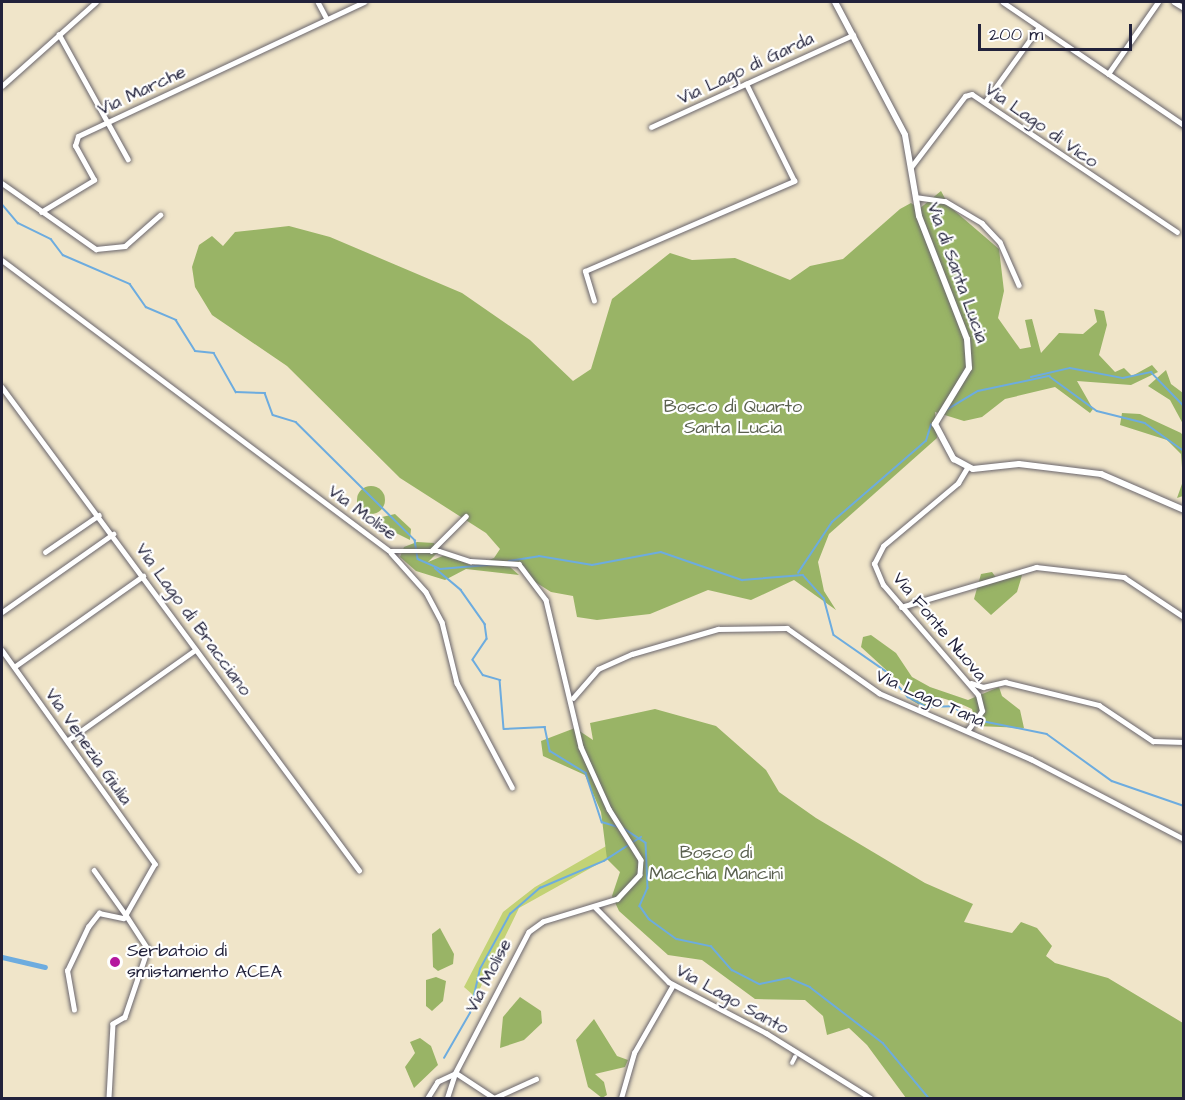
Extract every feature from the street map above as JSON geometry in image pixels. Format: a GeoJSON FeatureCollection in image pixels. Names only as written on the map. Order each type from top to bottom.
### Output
{"type":"FeatureCollection","features":[{"type":"Feature","properties":{"kind":"street"},"geometry":{"type":"LineString","coordinates":[[2,86],[96,2]]}},
{"type":"Feature","properties":{"kind":"street"},"geometry":{"type":"LineString","coordinates":[[318,2],[327,19]]}},
{"type":"Feature","properties":{"kind":"street","name":"Via Marche"},"geometry":{"type":"LineString","coordinates":[[41,212],[93,181],[74,140],[106,122],[364,2]]}},
{"type":"Feature","properties":{"kind":"street","name":"Via di Santa Lucia"},"geometry":{"type":"LineString","coordinates":[[836,2],[905,135],[915,197],[971,357],[935,422],[954,459],[967,468]]}},
{"type":"Feature","properties":{"kind":"street"},"geometry":{"type":"LineString","coordinates":[[1003,2],[1184,125]]}},
{"type":"Feature","properties":{"kind":"street"},"geometry":{"type":"LineString","coordinates":[[1108,74],[1158,2]]}},
{"type":"Feature","properties":{"kind":"street"},"geometry":{"type":"LineString","coordinates":[[1174,2],[1184,8]]}},
{"type":"Feature","properties":{"kind":"street"},"geometry":{"type":"LineString","coordinates":[[985,102],[1039,27]]}},
{"type":"Feature","properties":{"kind":"street"},"geometry":{"type":"LineString","coordinates":[[59,34],[128,159]]}},
{"type":"Feature","properties":{"kind":"street","name":"Via Lago di Garda"},"geometry":{"type":"LineString","coordinates":[[651,127],[853,35]]}},
{"type":"Feature","properties":{"kind":"street"},"geometry":{"type":"LineString","coordinates":[[594,301],[585,270],[794,181],[746,84]]}},
{"type":"Feature","properties":{"kind":"street","name":"Via Lago di Vico"},"geometry":{"type":"LineString","coordinates":[[911,167],[965,96],[985,102],[1177,232]]}},
{"type":"Feature","properties":{"kind":"street"},"geometry":{"type":"LineString","coordinates":[[2,183],[78,241],[103,250],[128,244],[160,215]]}},
{"type":"Feature","properties":{"kind":"street"},"geometry":{"type":"LineString","coordinates":[[915,197],[942,200],[982,223],[1000,242],[1019,285]]}},
{"type":"Feature","properties":{"kind":"street","name":"Via Molise"},"geometry":{"type":"LineString","coordinates":[[2,260],[389,551],[431,551],[519,564],[546,600],[572,699],[581,747],[609,809],[620,820],[631,849],[641,860],[634,882],[618,899],[543,922],[524,937],[455,1074],[438,1082],[428,1098]]}},
{"type":"Feature","properties":{"kind":"street","name":"Via Lago di Bracciano"},"geometry":{"type":"LineString","coordinates":[[2,387],[99,515],[195,650],[359,870]]}},
{"type":"Feature","properties":{"kind":"street"},"geometry":{"type":"LineString","coordinates":[[967,468],[1019,464],[1095,472],[1148,490],[1184,510]]}},
{"type":"Feature","properties":{"kind":"street","name":"Via Fonte Nuova"},"geometry":{"type":"LineString","coordinates":[[967,468],[958,483],[877,555],[877,574],[901,607],[971,682],[983,704],[979,717],[967,731]]}},
{"type":"Feature","properties":{"kind":"street"},"geometry":{"type":"LineString","coordinates":[[45,552],[99,515]]}},
{"type":"Feature","properties":{"kind":"street"},"geometry":{"type":"LineString","coordinates":[[431,551],[466,516]]}},
{"type":"Feature","properties":{"kind":"street"},"geometry":{"type":"LineString","coordinates":[[2,612],[113,534]]}},
{"type":"Feature","properties":{"kind":"street"},"geometry":{"type":"LineString","coordinates":[[389,551],[423,587],[442,622],[457,683],[512,787]]}},
{"type":"Feature","properties":{"kind":"street"},"geometry":{"type":"LineString","coordinates":[[901,607],[1036,567],[1124,577],[1184,618]]}},
{"type":"Feature","properties":{"kind":"street"},"geometry":{"type":"LineString","coordinates":[[14,668],[143,576]]}},
{"type":"Feature","properties":{"kind":"street","name":"Via Lago Tana"},"geometry":{"type":"LineString","coordinates":[[572,699],[594,672],[622,658],[714,630],[775,626],[803,635],[874,691],[1096,790],[1184,840]]}},
{"type":"Feature","properties":{"kind":"street","name":"Via Venezia Giulia"},"geometry":{"type":"LineString","coordinates":[[2,650],[153,861],[125,917]]}},
{"type":"Feature","properties":{"kind":"street"},"geometry":{"type":"LineString","coordinates":[[68,740],[195,650]]}},
{"type":"Feature","properties":{"kind":"street"},"geometry":{"type":"LineString","coordinates":[[971,682],[983,687],[1005,682],[1097,705],[1156,742],[1184,742]]}},
{"type":"Feature","properties":{"kind":"street"},"geometry":{"type":"LineString","coordinates":[[94,870],[148,949],[125,1017],[113,1024],[109,1098]]}},
{"type":"Feature","properties":{"kind":"street","name":"Via Lago Santo"},"geometry":{"type":"LineString","coordinates":[[594,907],[673,985],[766,1033],[872,1098]]}},
{"type":"Feature","properties":{"kind":"street"},"geometry":{"type":"LineString","coordinates":[[74,1010],[67,976],[74,953],[97,913],[125,917]]}},
{"type":"Feature","properties":{"kind":"street"},"geometry":{"type":"LineString","coordinates":[[621,1098],[634,1053],[673,985]]}},
{"type":"Feature","properties":{"kind":"street"},"geometry":{"type":"LineString","coordinates":[[792,1063],[795,1057]]}},
{"type":"Feature","properties":{"kind":"street"},"geometry":{"type":"LineString","coordinates":[[447,1098],[455,1074],[494,1098],[536,1079]]}},
{"type":"Feature","properties":{"kind":"green space","name":"Bosco di Quarto Santa Lucia"},"geometry":{"type":"Polygon","coordinates":[[[941,191],[949,206],[999,249],[1004,291],[998,318],[1020,349],[1031,347],[1025,320],[1032,319],[1041,353],[1059,333],[1083,334],[1097,322],[1094,309],[1104,311],[1107,325],[1099,355],[1115,372],[1124,368],[1132,376],[1152,365],[1158,372],[1131,385],[1077,381],[1093,409],[1090,413],[1055,387],[1005,399],[982,417],[964,421],[935,412],[937,438],[829,534],[818,562],[824,591],[836,610],[794,580],[751,600],[708,590],[650,614],[597,620],[577,617],[573,596],[551,592],[532,580],[524,566],[510,567],[519,575],[466,569],[445,580],[416,571],[400,557],[404,547],[417,542],[434,543],[437,553],[428,562],[445,555],[473,566],[494,558],[500,549],[486,533],[400,478],[287,366],[212,315],[195,287],[192,267],[199,245],[212,236],[223,246],[235,232],[289,226],[330,237],[462,293],[530,340],[573,381],[591,369],[612,299],[670,253],[692,260],[735,258],[790,280],[810,266],[843,259],[900,209],[911,203],[919,209],[941,191]]]}},
{"type":"Feature","properties":{"kind":"green space"},"geometry":{"type":"Polygon","coordinates":[[[1166,370],[1171,384],[1183,393],[1183,424],[1170,400],[1148,386],[1166,370]]]}},
{"type":"Feature","properties":{"kind":"green space"},"geometry":{"type":"Polygon","coordinates":[[[1122,413],[1140,414],[1181,433],[1184,437],[1183,496],[1177,498],[1183,481],[1181,454],[1167,440],[1120,425],[1122,413]]]}},
{"type":"Feature","properties":{"kind":"green space"},"geometry":{"type":"Polygon","coordinates":[[[371,486],[381,490],[385,500],[381,510],[371,514],[361,510],[357,500],[361,490],[371,486]]]}},
{"type":"Feature","properties":{"kind":"green space"},"geometry":{"type":"Polygon","coordinates":[[[395,514],[411,529],[410,540],[384,527],[382,517],[395,514]]]}},
{"type":"Feature","properties":{"kind":"green space"},"geometry":{"type":"Polygon","coordinates":[[[992,572],[997,579],[1023,572],[1017,592],[991,615],[974,599],[981,574],[992,572]]]}},
{"type":"Feature","properties":{"kind":"green space"},"geometry":{"type":"Polygon","coordinates":[[[871,635],[896,653],[912,677],[930,687],[968,700],[999,687],[1002,696],[1020,710],[1024,728],[977,726],[972,709],[942,698],[923,707],[911,700],[906,688],[861,647],[863,637],[871,635]]]}},
{"type":"Feature","properties":{"kind":"green space","name":"Bosco di Macchia Mancini"},"geometry":{"type":"Polygon","coordinates":[[[655,709],[716,726],[766,770],[779,792],[816,818],[925,883],[973,904],[964,922],[1012,933],[1021,922],[1037,928],[1052,946],[1046,956],[1055,963],[1108,978],[1183,1023],[1183,1098],[906,1098],[867,1045],[849,1028],[827,1035],[823,1016],[805,1000],[755,999],[702,960],[668,955],[619,911],[612,896],[620,872],[607,859],[601,812],[585,775],[543,756],[541,741],[575,728],[593,740],[590,723],[655,709]]]}},
{"type":"Feature","properties":{"kind":"green space"},"geometry":{"type":"Polygon","coordinates":[[[608,845],[607,859],[519,908],[470,1009],[472,994],[464,987],[503,912],[535,887],[608,845]]]}},
{"type":"Feature","properties":{"kind":"green space"},"geometry":{"type":"Polygon","coordinates":[[[440,928],[454,954],[453,964],[438,971],[433,967],[432,934],[440,928]]]}},
{"type":"Feature","properties":{"kind":"green space"},"geometry":{"type":"Polygon","coordinates":[[[436,977],[446,981],[443,1001],[432,1011],[426,1006],[426,980],[436,977]]]}},
{"type":"Feature","properties":{"kind":"green space"},"geometry":{"type":"Polygon","coordinates":[[[520,997],[541,1011],[542,1023],[524,1040],[500,1048],[503,1017],[520,997]]]}},
{"type":"Feature","properties":{"kind":"green space"},"geometry":{"type":"Polygon","coordinates":[[[594,1019],[617,1056],[628,1060],[625,1067],[595,1074],[604,1082],[607,1095],[602,1098],[588,1087],[576,1040],[594,1019]]]}},
{"type":"Feature","properties":{"kind":"green space"},"geometry":{"type":"Polygon","coordinates":[[[420,1038],[431,1046],[438,1065],[414,1088],[405,1067],[415,1053],[410,1042],[420,1038]]]}},
{"type":"Feature","properties":{"kind":"waterway"},"geometry":{"type":"LineString","coordinates":[[2,204],[18,223],[51,239],[63,255],[130,284],[146,307],[176,320],[195,351],[214,353],[236,392],[265,393],[273,415],[296,422],[415,540],[418,559],[440,569],[499,564]]}},
{"type":"Feature","properties":{"kind":"waterway"},"geometry":{"type":"LineString","coordinates":[[1031,377],[1070,368],[1123,378],[1151,372],[1184,406]]}},
{"type":"Feature","properties":{"kind":"waterway"},"geometry":{"type":"LineString","coordinates":[[948,409],[978,391],[1049,376],[1097,411],[1145,423],[1184,451]]}},
{"type":"Feature","properties":{"kind":"waterway"},"geometry":{"type":"LineString","coordinates":[[798,573],[832,522],[926,441],[931,425]]}},
{"type":"Feature","properties":{"kind":"waterway"},"geometry":{"type":"LineString","coordinates":[[509,561],[539,556],[592,565],[661,552],[742,580],[803,575],[824,598],[834,635],[887,672],[908,697],[927,707],[951,706],[973,718]]}},
{"type":"Feature","properties":{"kind":"waterway"},"geometry":{"type":"LineString","coordinates":[[435,568],[461,590],[485,624],[487,639],[473,660],[483,675],[500,680],[504,729],[545,727],[550,751],[586,773],[602,822],[618,827]]}},
{"type":"Feature","properties":{"kind":"waterway"},"geometry":{"type":"LineString","coordinates":[[977,720],[1047,734],[1112,781],[1184,806]]}},
{"type":"Feature","properties":{"kind":"waterway"},"geometry":{"type":"LineString","coordinates":[[623,828],[646,843],[648,888],[640,906],[649,919],[677,939],[711,946],[732,970],[760,984],[789,978],[810,987],[883,1043],[929,1098]]}},
{"type":"Feature","properties":{"kind":"waterway"},"geometry":{"type":"LineString","coordinates":[[444,1058],[470,1013],[480,969],[510,914],[540,888],[604,861],[641,837]]}},
{"type":"Feature","properties":{"kind":"waterway"},"geometry":{"type":"LineString","coordinates":[[2,957],[45,967]]}},
{"type":"Feature","properties":{"kind":"place","name":"Serbatoio di smistamento ACEA"},"geometry":{"type":"Point","coordinates":[115,962]}}]}
